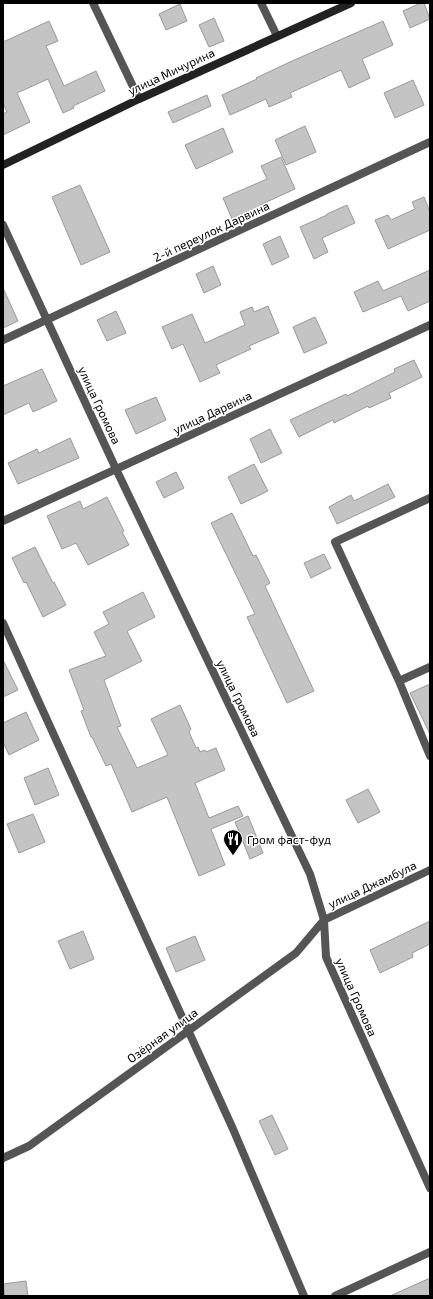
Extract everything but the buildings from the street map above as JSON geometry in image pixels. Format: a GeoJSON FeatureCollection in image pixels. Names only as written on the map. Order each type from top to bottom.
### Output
{"type":"FeatureCollection","features":[{"type":"Feature","properties":{"kind":"street"},"geometry":{"type":"LineString","coordinates":[[93,3],[139,99]]}},
{"type":"Feature","properties":{"kind":"street"},"geometry":{"type":"LineString","coordinates":[[261,3],[278,36]]}},
{"type":"Feature","properties":{"kind":"street","name":"улица Мичурина"},"geometry":{"type":"LineString","coordinates":[[3,165],[139,99],[351,3]]}},
{"type":"Feature","properties":{"kind":"street","name":"2-й переулок Дарвина"},"geometry":{"type":"LineString","coordinates":[[3,340],[430,142]]}},
{"type":"Feature","properties":{"kind":"street","name":"улица Громова"},"geometry":{"type":"LineString","coordinates":[[3,225],[116,469],[310,874],[324,920],[326,957],[430,1188]]}},
{"type":"Feature","properties":{"kind":"street","name":"улица Дарвина"},"geometry":{"type":"LineString","coordinates":[[3,521],[430,325]]}},
{"type":"Feature","properties":{"kind":"street"},"geometry":{"type":"LineString","coordinates":[[430,498],[335,542],[399,681],[430,756]]}},
{"type":"Feature","properties":{"kind":"street"},"geometry":{"type":"LineString","coordinates":[[3,623],[233,1129],[304,1296]]}},
{"type":"Feature","properties":{"kind":"street"},"geometry":{"type":"LineString","coordinates":[[399,681],[430,667]]}},
{"type":"Feature","properties":{"kind":"street","name":"улица Джамбула"},"geometry":{"type":"LineString","coordinates":[[324,920],[430,870]]}},
{"type":"Feature","properties":{"kind":"street","name":"Озёрная улица"},"geometry":{"type":"LineString","coordinates":[[3,1158],[29,1146],[296,953],[324,920]]}},
{"type":"Feature","properties":{"kind":"street"},"geometry":{"type":"LineString","coordinates":[[335,1296],[430,1252]]}},
{"type":"Feature","properties":{"kind":"place","name":"Гром фаст-фуд"},"geometry":{"type":"Point","coordinates":[233,856]}}]}
